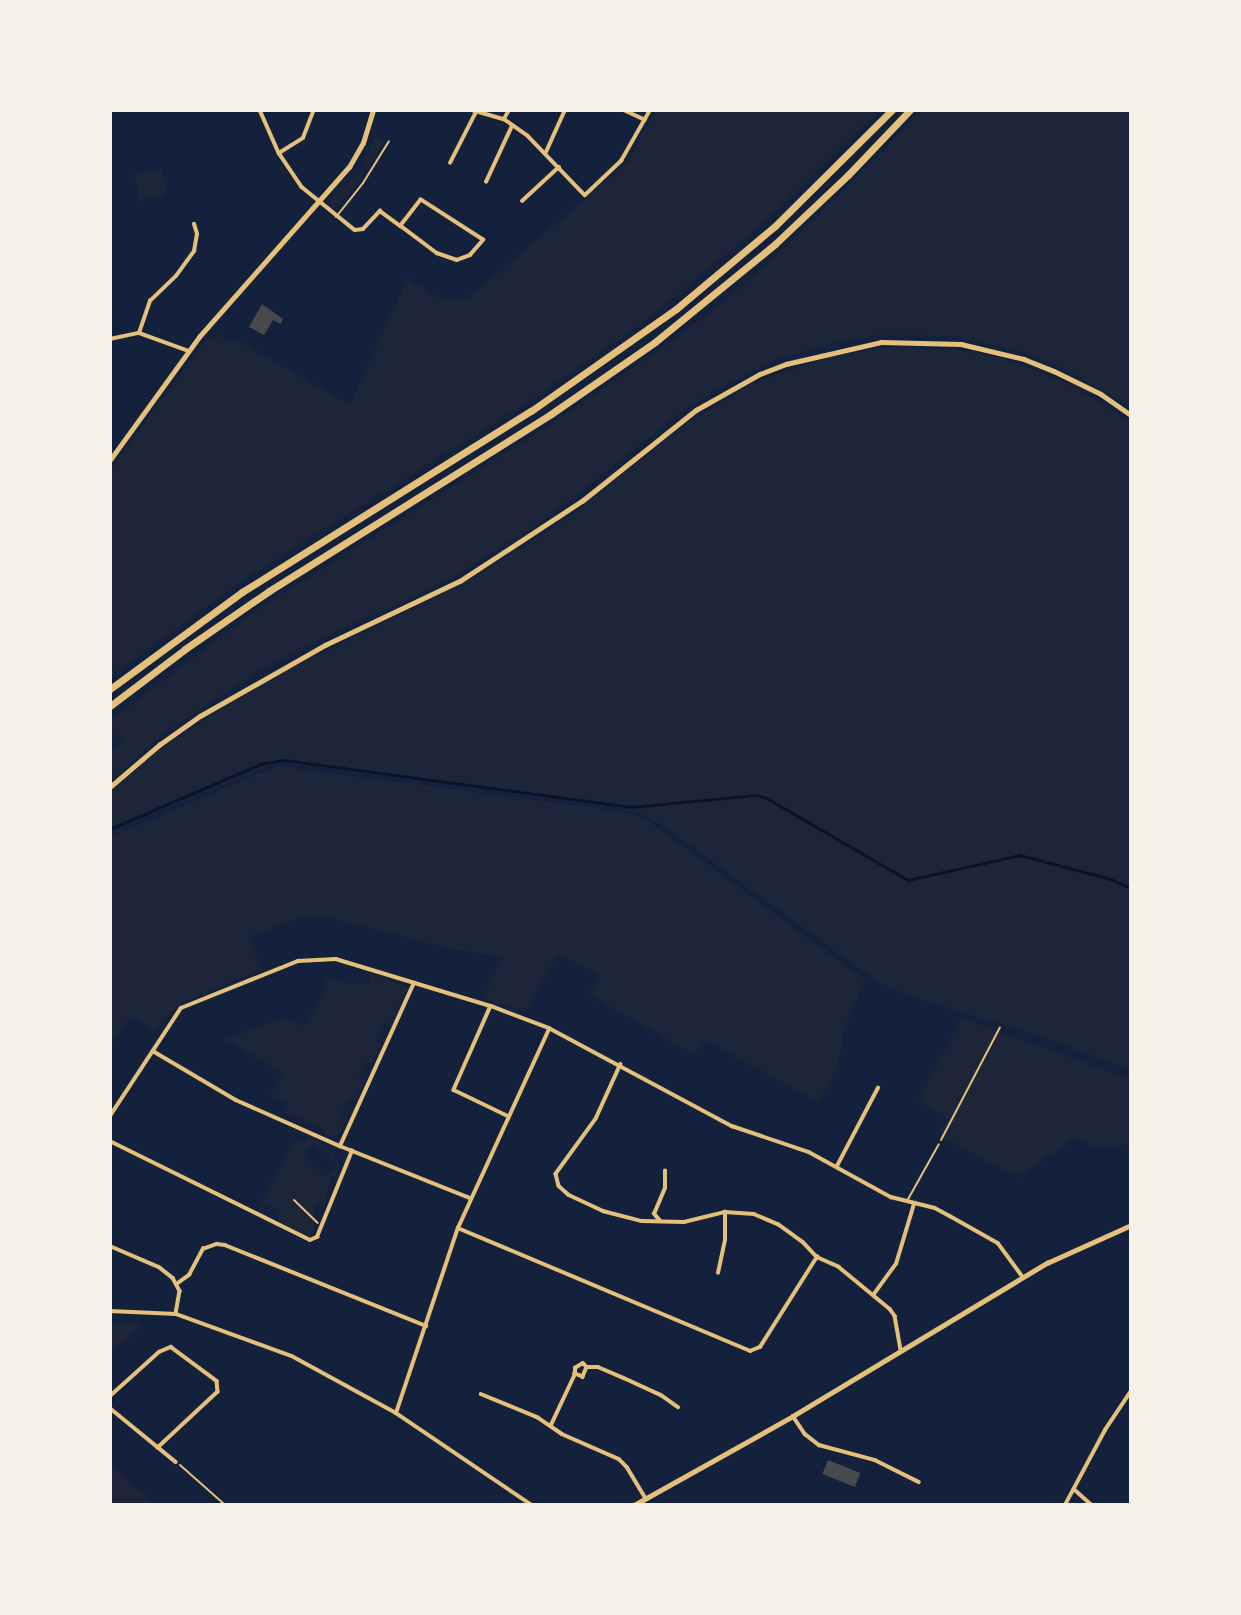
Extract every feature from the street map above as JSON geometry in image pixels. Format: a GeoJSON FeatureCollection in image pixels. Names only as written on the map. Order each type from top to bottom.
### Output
{"type":"FeatureCollection","features":[{"type":"Feature","properties":{"kind":"highway"},"geometry":{"type":"LineString","coordinates":[[110,689],[233,598],[542,404],[676,309],[775,226],[892,110]]}},
{"type":"Feature","properties":{"kind":"highway"},"geometry":{"type":"LineString","coordinates":[[110,706],[248,605],[551,414],[655,342],[784,235],[848,175],[910,110]]}},
{"type":"Feature","properties":{"kind":"street"},"geometry":{"type":"LineString","coordinates":[[260,110],[279,153],[302,187],[355,230],[362,229],[380,211],[437,253],[457,260],[470,255],[483,240],[421,200],[401,226]]}},
{"type":"Feature","properties":{"kind":"street"},"geometry":{"type":"LineString","coordinates":[[279,153],[303,138],[314,110]]}},
{"type":"Feature","properties":{"kind":"street"},"geometry":{"type":"LineString","coordinates":[[110,460],[189,351],[356,157],[373,110]]}},
{"type":"Feature","properties":{"kind":"street"},"geometry":{"type":"LineString","coordinates":[[504,119],[509,110]]}},
{"type":"Feature","properties":{"kind":"street"},"geometry":{"type":"LineString","coordinates":[[545,152],[565,110]]}},
{"type":"Feature","properties":{"kind":"street"},"geometry":{"type":"LineString","coordinates":[[624,110],[645,120]]}},
{"type":"Feature","properties":{"kind":"street"},"geometry":{"type":"LineString","coordinates":[[450,163],[474,111],[504,119],[512,125],[545,152],[585,195],[621,161],[650,110]]}},
{"type":"Feature","properties":{"kind":"street"},"geometry":{"type":"LineString","coordinates":[[486,182],[512,125]]}},
{"type":"Feature","properties":{"kind":"street"},"geometry":{"type":"LineString","coordinates":[[522,201],[559,167]]}},
{"type":"Feature","properties":{"kind":"street"},"geometry":{"type":"LineString","coordinates":[[139,333],[149,301],[176,276],[194,250],[197,233],[194,224]]}},
{"type":"Feature","properties":{"kind":"street"},"geometry":{"type":"LineString","coordinates":[[110,338],[139,333],[189,351]]}},
{"type":"Feature","properties":{"kind":"street"},"geometry":{"type":"LineString","coordinates":[[110,787],[159,745],[200,716],[324,645],[460,581],[582,501],[696,410],[760,374],[786,364],[881,342],[961,344],[1024,359],[1054,370],[1101,394],[1131,415]]}},
{"type":"Feature","properties":{"kind":"street"},"geometry":{"type":"LineString","coordinates":[[110,1116],[181,1008],[298,961],[336,959],[491,1006],[549,1028],[621,1064],[732,1126],[809,1152],[886,1195],[935,1208],[993,1240],[1003,1248],[1023,1277]]}},
{"type":"Feature","properties":{"kind":"street"},"geometry":{"type":"LineString","coordinates":[[340,1146],[414,983]]}},
{"type":"Feature","properties":{"kind":"street"},"geometry":{"type":"LineString","coordinates":[[491,1006],[453,1090],[508,1116]]}},
{"type":"Feature","properties":{"kind":"street"},"geometry":{"type":"LineString","coordinates":[[396,1413],[458,1228],[549,1028]]}},
{"type":"Feature","properties":{"kind":"street"},"geometry":{"type":"LineString","coordinates":[[153,1051],[236,1100],[340,1146],[470,1198]]}},
{"type":"Feature","properties":{"kind":"street"},"geometry":{"type":"LineString","coordinates":[[621,1064],[596,1119],[556,1174],[559,1186],[583,1204],[616,1215],[662,1222],[684,1222],[725,1212],[764,1217],[803,1242],[817,1257],[839,1267],[895,1315],[901,1349]]}},
{"type":"Feature","properties":{"kind":"street"},"geometry":{"type":"LineString","coordinates":[[836,1166],[878,1088]]}},
{"type":"Feature","properties":{"kind":"street"},"geometry":{"type":"LineString","coordinates":[[110,1141],[310,1240],[317,1237],[352,1150]]}},
{"type":"Feature","properties":{"kind":"street"},"geometry":{"type":"LineString","coordinates":[[662,1222],[654,1214],[665,1188],[665,1171]]}},
{"type":"Feature","properties":{"kind":"street"},"geometry":{"type":"LineString","coordinates":[[873,1294],[896,1264],[914,1204]]}},
{"type":"Feature","properties":{"kind":"street"},"geometry":{"type":"LineString","coordinates":[[718,1273],[725,1240],[725,1212]]}},
{"type":"Feature","properties":{"kind":"street"},"geometry":{"type":"LineString","coordinates":[[634,1505],[793,1416],[1023,1277],[1099,1238],[1131,1226]]}},
{"type":"Feature","properties":{"kind":"street"},"geometry":{"type":"LineString","coordinates":[[458,1228],[750,1351],[760,1347],[817,1257]]}},
{"type":"Feature","properties":{"kind":"street"},"geometry":{"type":"LineString","coordinates":[[178,1283],[189,1275],[202,1249],[217,1244],[245,1252],[426,1326]]}},
{"type":"Feature","properties":{"kind":"street"},"geometry":{"type":"LineString","coordinates":[[110,1246],[159,1267],[178,1283],[180,1299],[176,1314]]}},
{"type":"Feature","properties":{"kind":"street"},"geometry":{"type":"LineString","coordinates":[[110,1311],[176,1314],[244,1336],[292,1356],[396,1413],[532,1505]]}},
{"type":"Feature","properties":{"kind":"street"},"geometry":{"type":"LineString","coordinates":[[110,1396],[159,1352],[171,1347],[217,1381],[218,1392],[158,1448]]}},
{"type":"Feature","properties":{"kind":"street"},"geometry":{"type":"LineString","coordinates":[[551,1424],[575,1374],[576,1365],[583,1363],[587,1367],[598,1367],[661,1395],[678,1408]]}},
{"type":"Feature","properties":{"kind":"street"},"geometry":{"type":"LineString","coordinates":[[575,1374],[583,1377],[587,1367]]}},
{"type":"Feature","properties":{"kind":"street"},"geometry":{"type":"LineString","coordinates":[[1065,1505],[1105,1430],[1131,1391]]}},
{"type":"Feature","properties":{"kind":"street"},"geometry":{"type":"LineString","coordinates":[[481,1395],[551,1424],[562,1434],[623,1462],[646,1499]]}},
{"type":"Feature","properties":{"kind":"street"},"geometry":{"type":"LineString","coordinates":[[110,1408],[176,1462]]}},
{"type":"Feature","properties":{"kind":"street"},"geometry":{"type":"LineString","coordinates":[[793,1416],[805,1434],[819,1445],[875,1460],[919,1482]]}},
{"type":"Feature","properties":{"kind":"street"},"geometry":{"type":"LineString","coordinates":[[1074,1489],[1092,1505]]}},
{"type":"Feature","properties":{"kind":"lane"},"geometry":{"type":"LineString","coordinates":[[336,217],[367,177],[388,141]]}},
{"type":"Feature","properties":{"kind":"lane"},"geometry":{"type":"LineString","coordinates":[[906,1202],[939,1144]]}},
{"type":"Feature","properties":{"kind":"path"},"geometry":{"type":"LineString","coordinates":[[939,1144],[1000,1027]]}},
{"type":"Feature","properties":{"kind":"path"},"geometry":{"type":"LineString","coordinates":[[294,1200],[321,1227]]}},
{"type":"Feature","properties":{"kind":"path"},"geometry":{"type":"LineString","coordinates":[[176,1462],[225,1505]]}},
{"type":"Feature","properties":{"kind":"shaded area"},"geometry":{"type":"Polygon","coordinates":[[[655,110],[880,110],[759,228],[636,328],[524,405],[251,575],[110,677],[110,470],[205,340],[217,335],[231,342],[242,343],[350,405],[408,278],[431,295],[456,301],[471,296],[628,162],[655,110]]]}},
{"type":"Feature","properties":{"kind":"shaded area"},"geometry":{"type":"Polygon","coordinates":[[[924,110],[1131,110],[1131,407],[1065,369],[1019,351],[950,336],[878,335],[848,339],[779,359],[711,393],[682,412],[550,516],[468,568],[423,593],[339,630],[258,672],[167,731],[110,782],[110,752],[123,741],[113,733],[110,735],[110,720],[258,609],[545,428],[665,346],[726,299],[796,238],[924,110]]]}},
{"type":"Feature","properties":{"kind":"shaded area"},"geometry":{"type":"Polygon","coordinates":[[[374,137],[384,141],[368,169],[363,165],[374,137]]]}},
{"type":"Feature","properties":{"kind":"shaded area"},"geometry":{"type":"Polygon","coordinates":[[[162,169],[167,196],[139,200],[134,174],[162,169]]]}},
{"type":"Feature","properties":{"kind":"shaded area"},"geometry":{"type":"Polygon","coordinates":[[[363,171],[361,180],[333,209],[330,202],[334,195],[363,171]]]}},
{"type":"Feature","properties":{"kind":"shaded area"},"geometry":{"type":"Polygon","coordinates":[[[892,347],[957,350],[1003,358],[1069,384],[1131,422],[1131,1070],[1050,1040],[908,995],[878,982],[656,821],[628,809],[278,762],[110,831],[110,792],[161,749],[223,708],[281,673],[477,576],[568,518],[687,423],[738,392],[766,378],[830,357],[892,347]]]}},
{"type":"Feature","properties":{"kind":"shaded area"},"geometry":{"type":"Polygon","coordinates":[[[276,766],[604,809],[633,814],[650,822],[865,980],[844,1029],[837,1068],[818,1102],[704,1039],[695,1055],[590,995],[599,974],[557,954],[526,1011],[483,998],[503,957],[451,949],[326,917],[301,917],[248,937],[261,969],[177,1005],[154,1031],[131,1016],[110,1047],[110,837],[276,766]]]}},
{"type":"Feature","properties":{"kind":"shaded area"},"geometry":{"type":"Polygon","coordinates":[[[372,974],[407,989],[389,1026],[384,1024],[376,1040],[381,1045],[372,1064],[366,1062],[358,1077],[363,1083],[355,1100],[350,1098],[340,1115],[346,1121],[334,1139],[324,1135],[325,1129],[284,1112],[288,1104],[271,1095],[283,1072],[224,1039],[286,1017],[304,1027],[328,986],[322,982],[324,977],[353,985],[355,982],[370,984],[372,974]]]}},
{"type":"Feature","properties":{"kind":"shaded area"},"geometry":{"type":"Polygon","coordinates":[[[962,1018],[1131,1079],[1131,1144],[1096,1148],[1075,1138],[1017,1177],[939,1135],[948,1118],[919,1100],[962,1018]]]}},
{"type":"Feature","properties":{"kind":"shaded area"},"geometry":{"type":"Polygon","coordinates":[[[308,1137],[331,1148],[325,1154],[314,1144],[303,1155],[325,1177],[336,1169],[336,1164],[327,1156],[334,1149],[340,1168],[335,1177],[331,1176],[324,1206],[317,1205],[313,1215],[315,1233],[309,1238],[278,1220],[280,1212],[267,1203],[262,1211],[258,1209],[295,1140],[304,1145],[308,1137]]]}},
{"type":"Feature","properties":{"kind":"shaded area"},"geometry":{"type":"Polygon","coordinates":[[[110,1322],[115,1323],[143,1324],[110,1353],[110,1322]]]}},
{"type":"Feature","properties":{"kind":"shaded area"},"geometry":{"type":"Polygon","coordinates":[[[110,1465],[148,1498],[155,1505],[110,1505],[110,1465]]]}},
{"type":"Feature","properties":{"kind":"building"},"geometry":{"type":"Polygon","coordinates":[[[262,304],[283,319],[281,324],[273,320],[264,335],[249,327],[262,304]]]}},
{"type":"Feature","properties":{"kind":"building"},"geometry":{"type":"Polygon","coordinates":[[[828,1460],[860,1473],[855,1487],[822,1474],[828,1460]]]}},
{"type":"Feature","properties":{"kind":"waterway"},"geometry":{"type":"LineString","coordinates":[[110,829],[261,764],[284,760],[631,807],[756,795],[765,797],[908,880],[1020,855],[1110,879],[1131,888]]}}]}
